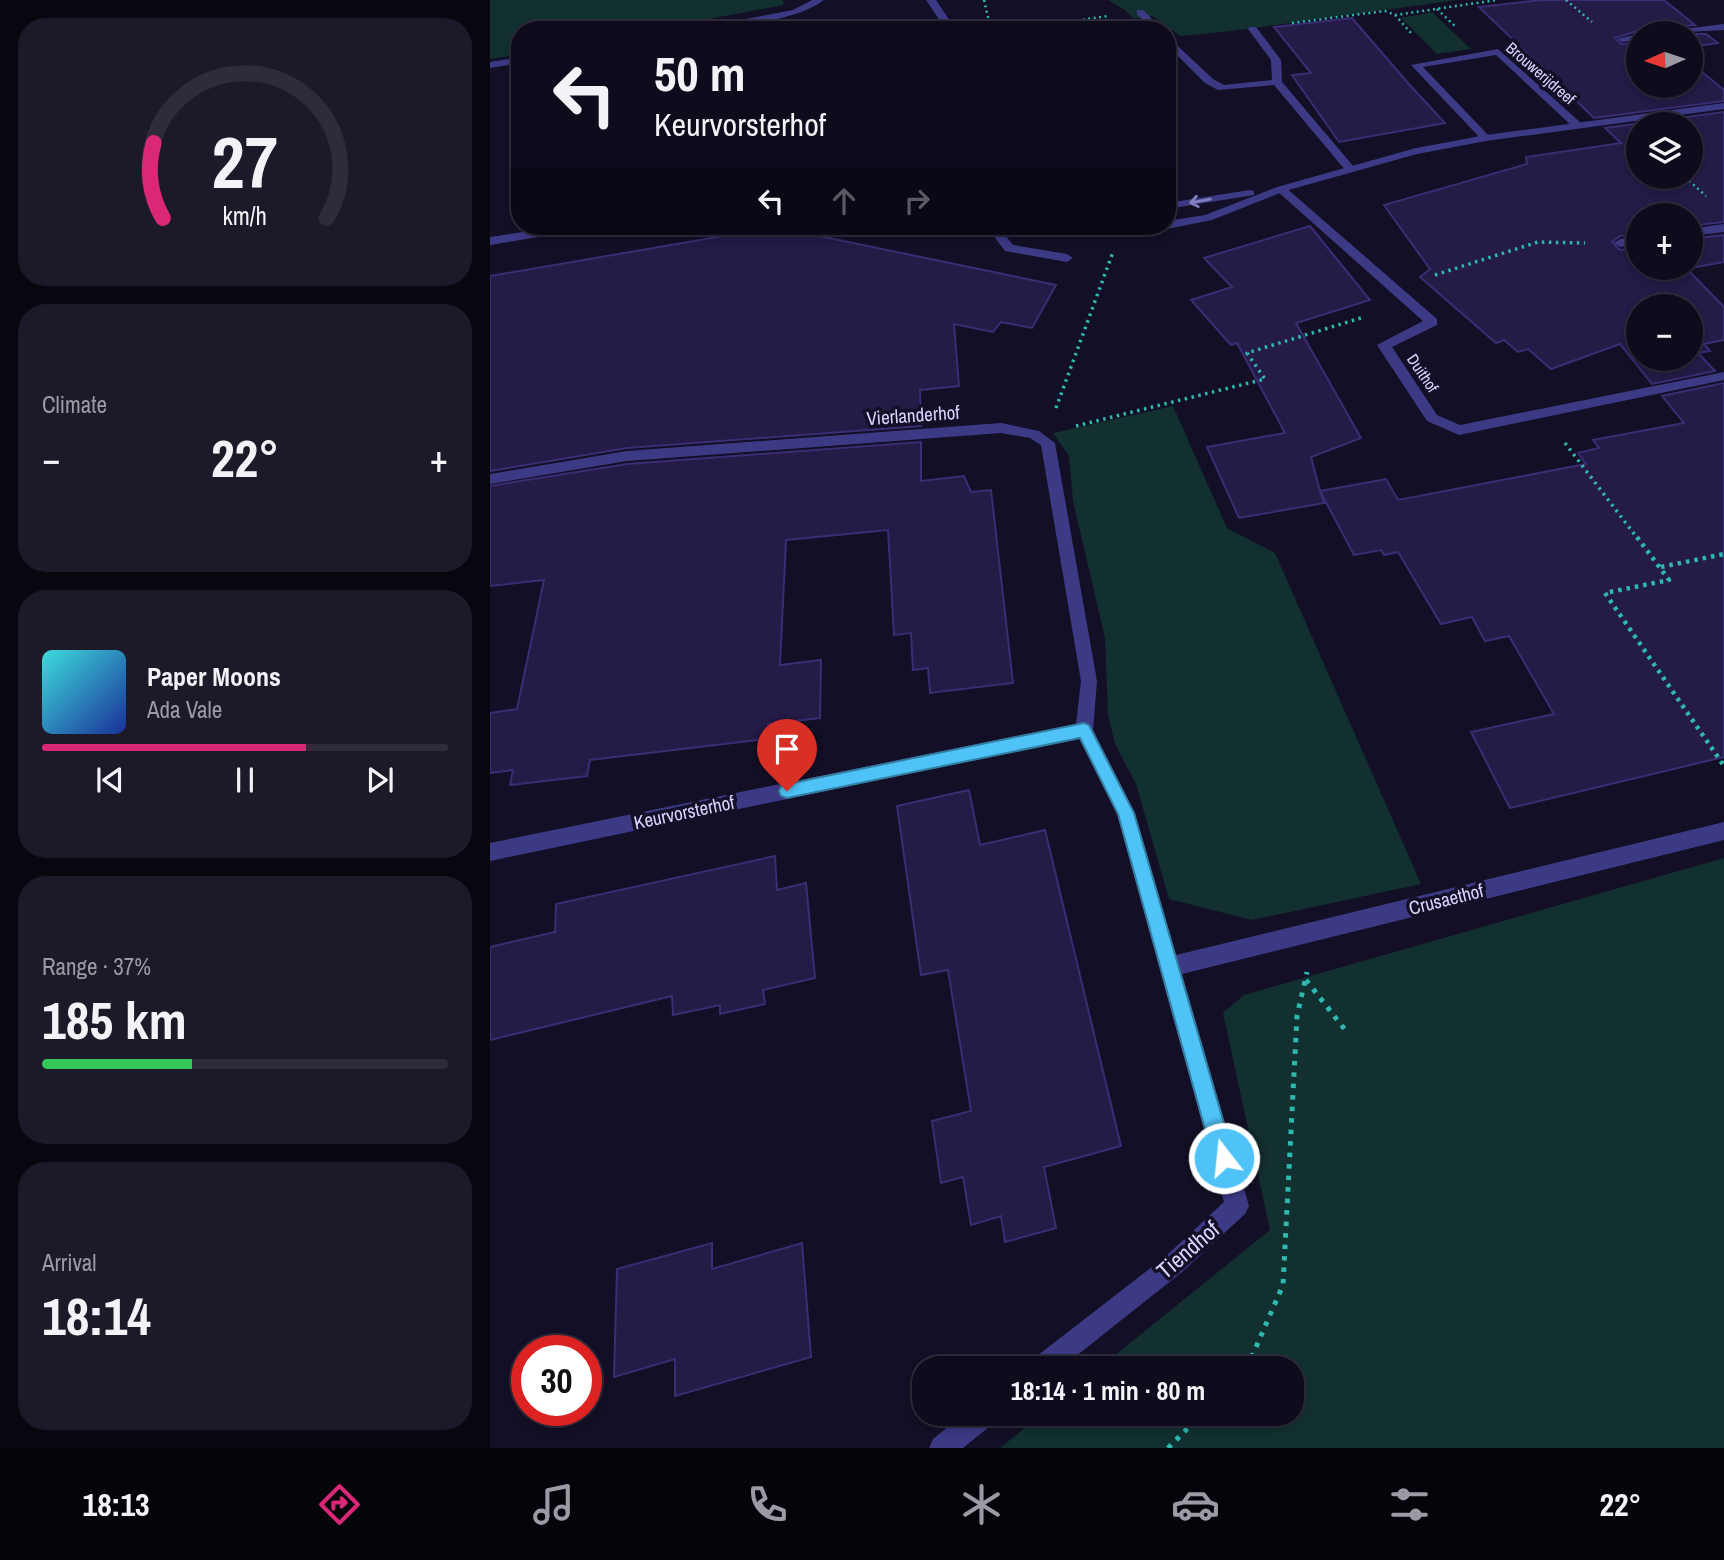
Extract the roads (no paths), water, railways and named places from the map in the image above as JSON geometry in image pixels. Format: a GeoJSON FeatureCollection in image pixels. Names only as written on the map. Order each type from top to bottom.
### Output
{"type":"FeatureCollection","features":[{"type":"Feature","properties":{"kind":"street"},"geometry":{"type":"LineString","coordinates":[[745,21],[796,12],[819,0]]}},
{"type":"Feature","properties":{"kind":"street"},"geometry":{"type":"LineString","coordinates":[[931,0],[946,13],[948,21]]}},
{"type":"Feature","properties":{"kind":"street"},"geometry":{"type":"LineString","coordinates":[[1140,12],[1149,21]]}},
{"type":"Feature","properties":{"kind":"street"},"geometry":{"type":"LineString","coordinates":[[1703,30],[1724,27]]}},
{"type":"Feature","properties":{"kind":"street"},"geometry":{"type":"LineString","coordinates":[[1253,29],[1276,60],[1277,82],[1350,169]]}},
{"type":"Feature","properties":{"kind":"street"},"geometry":{"type":"LineString","coordinates":[[1622,39],[1626,38]]}},
{"type":"Feature","properties":{"kind":"street"},"geometry":{"type":"LineString","coordinates":[[1176,48],[1209,81],[1222,88],[1277,82]]}},
{"type":"Feature","properties":{"kind":"street","name":"Brouwerijdreef"},"geometry":{"type":"LineString","coordinates":[[1486,138],[1416,65],[1497,52],[1577,125]]}},
{"type":"Feature","properties":{"kind":"street"},"geometry":{"type":"LineString","coordinates":[[490,65],[511,62]]}},
{"type":"Feature","properties":{"kind":"street","name":"Brouwerijdreef"},"geometry":{"type":"LineString","coordinates":[[1176,223],[1208,218],[1281,189],[1416,151],[1486,138],[1724,106]]}},
{"type":"Feature","properties":{"kind":"street","name":"Brouwerijdreef"},"geometry":{"type":"LineString","coordinates":[[1176,205],[1281,189]]}},
{"type":"Feature","properties":{"kind":"street","name":"Duithof"},"geometry":{"type":"LineString","coordinates":[[1281,189],[1432,322],[1384,345],[1432,418],[1459,430],[1724,376]]}},
{"type":"Feature","properties":{"kind":"street"},"geometry":{"type":"LineString","coordinates":[[1703,231],[1724,228]]}},
{"type":"Feature","properties":{"kind":"street"},"geometry":{"type":"LineString","coordinates":[[490,241],[526,235]]}},
{"type":"Feature","properties":{"kind":"street"},"geometry":{"type":"LineString","coordinates":[[999,235],[1009,248],[1067,258]]}},
{"type":"Feature","properties":{"kind":"street"},"geometry":{"type":"LineString","coordinates":[[1620,243],[1626,242]]}},
{"type":"Feature","properties":{"kind":"street","name":"Vierlanderhof"},"geometry":{"type":"LineString","coordinates":[[490,479],[627,456],[1001,428],[1040,433],[1048,443],[1089,681],[1084,730]]}},
{"type":"Feature","properties":{"kind":"street","name":"Keurvorsterhof"},"geometry":{"type":"LineString","coordinates":[[490,852],[1084,730]]}},
{"type":"Feature","properties":{"kind":"street","name":"Tiendhof"},"geometry":{"type":"LineString","coordinates":[[1057,1356],[1174,1264],[1237,1206],[1126,813],[1084,730]]}},
{"type":"Feature","properties":{"kind":"street","name":"Crusaethof"},"geometry":{"type":"LineString","coordinates":[[1168,967],[1724,831]]}},
{"type":"Feature","properties":{"kind":"street"},"geometry":{"type":"LineString","coordinates":[[942,1448],[970,1426]]}}]}
